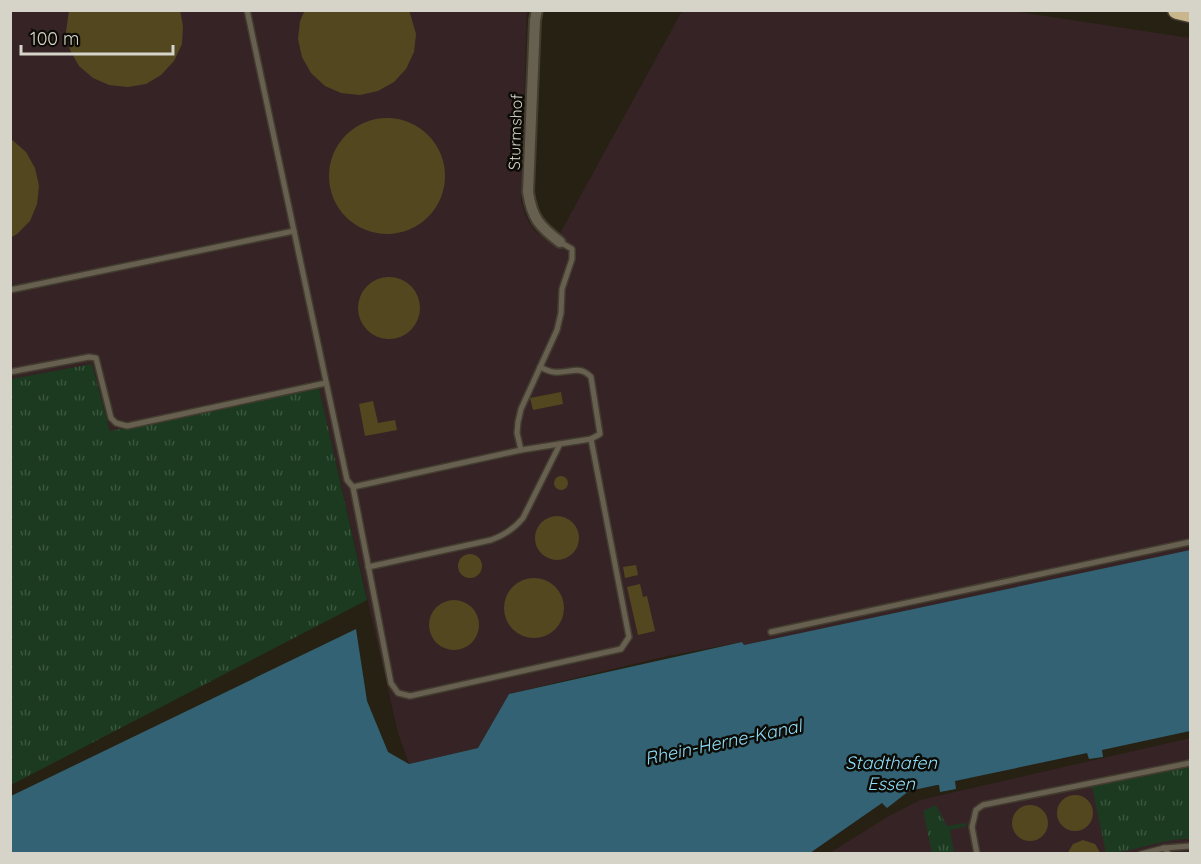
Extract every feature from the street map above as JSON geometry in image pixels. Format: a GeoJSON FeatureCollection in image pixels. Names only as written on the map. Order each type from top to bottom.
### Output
{"type":"FeatureCollection","features":[{"type":"Feature","properties":{"kind":"highway"},"geometry":{"type":"LineString","coordinates":[[1177,10],[1191,13]]}},
{"type":"Feature","properties":{"kind":"street","name":"Sturmshof"},"geometry":{"type":"LineString","coordinates":[[537,10],[528,192],[536,221],[542,229],[560,242]]}},
{"type":"Feature","properties":{"kind":"lane"},"geometry":{"type":"LineString","coordinates":[[247,10],[347,480],[352,487],[391,683],[398,693],[410,696],[621,649],[629,637],[591,439]]}},
{"type":"Feature","properties":{"kind":"lane"},"geometry":{"type":"LineString","coordinates":[[10,290],[294,231]]}},
{"type":"Feature","properties":{"kind":"lane"},"geometry":{"type":"LineString","coordinates":[[521,450],[517,433],[521,409],[557,330],[561,313],[562,289],[572,259],[572,249],[560,242]]}},
{"type":"Feature","properties":{"kind":"lane"},"geometry":{"type":"LineString","coordinates":[[10,372],[89,357],[96,358],[111,418],[116,423],[127,426],[326,383]]}},
{"type":"Feature","properties":{"kind":"lane"},"geometry":{"type":"LineString","coordinates":[[352,487],[521,450],[591,439],[600,434],[591,377],[585,372],[574,369],[554,372],[540,367]]}},
{"type":"Feature","properties":{"kind":"lane"},"geometry":{"type":"LineString","coordinates":[[368,567],[504,536],[516,528],[523,518],[560,444]]}},
{"type":"Feature","properties":{"kind":"lane"},"geometry":{"type":"LineString","coordinates":[[771,632],[1191,542]]}},
{"type":"Feature","properties":{"kind":"lane"},"geometry":{"type":"LineString","coordinates":[[977,854],[973,822],[976,810],[983,805],[1191,763]]}},
{"type":"Feature","properties":{"kind":"lane"},"geometry":{"type":"LineString","coordinates":[[1141,854],[1164,848],[1191,846]]}},
{"type":"Feature","properties":{"kind":"lane"},"geometry":{"type":"LineString","coordinates":[[1164,848],[1169,854]]}},
{"type":"Feature","properties":{"kind":"shaded area"},"geometry":{"type":"Polygon","coordinates":[[[1007,10],[1190,38],[1190,550],[744,645],[742,642],[663,657],[509,694],[478,748],[409,764],[398,733],[319,388],[110,431],[92,364],[11,379],[11,11],[527,11],[521,201],[526,217],[534,230],[554,244],[682,11],[1007,10]]]}},
{"type":"Feature","properties":{"kind":"shaded area"},"geometry":{"type":"Polygon","coordinates":[[[1190,738],[1190,853],[828,854],[887,817],[920,800],[1190,738]]]}},
{"type":"Feature","properties":{"kind":"green space"},"geometry":{"type":"Polygon","coordinates":[[[92,364],[110,431],[319,388],[367,600],[11,785],[11,379],[92,364]]]}},
{"type":"Feature","properties":{"kind":"green space"},"geometry":{"type":"Polygon","coordinates":[[[1190,766],[1190,839],[1179,839],[1127,851],[1106,853],[1092,787],[1190,766]]]}},
{"type":"Feature","properties":{"kind":"green space"},"geometry":{"type":"Polygon","coordinates":[[[936,805],[947,826],[966,823],[967,826],[950,830],[954,853],[932,853],[923,811],[936,805]]]}},
{"type":"Feature","properties":{"kind":"water"},"geometry":{"type":"Polygon","coordinates":[[[1190,550],[1190,731],[1102,750],[1103,757],[1089,759],[1087,753],[955,781],[956,789],[940,792],[939,785],[937,785],[909,791],[887,808],[882,803],[810,853],[11,853],[11,796],[356,629],[367,701],[388,752],[409,764],[478,748],[509,694],[742,642],[744,645],[1190,550]]]}},
{"type":"Feature","properties":{"kind":"building"},"geometry":{"type":"Polygon","coordinates":[[[69,10],[180,10],[183,26],[182,44],[174,61],[161,75],[146,84],[128,87],[109,85],[93,78],[79,66],[70,50],[66,32],[69,10]]]}},
{"type":"Feature","properties":{"kind":"building"},"geometry":{"type":"Polygon","coordinates":[[[305,10],[409,10],[416,34],[414,52],[406,69],[394,82],[378,91],[360,95],[341,93],[325,86],[311,73],[302,57],[298,39],[300,21],[305,10]]]}},
{"type":"Feature","properties":{"kind":"building"},"geometry":{"type":"Polygon","coordinates":[[[387,118],[409,122],[428,135],[441,154],[445,176],[441,198],[428,217],[409,230],[387,234],[365,230],[346,217],[333,198],[329,176],[333,154],[346,135],[365,122],[387,118]]]}},
{"type":"Feature","properties":{"kind":"building"},"geometry":{"type":"Polygon","coordinates":[[[10,138],[26,152],[35,168],[39,186],[37,204],[30,221],[10,238],[10,138]]]}},
{"type":"Feature","properties":{"kind":"building"},"geometry":{"type":"Polygon","coordinates":[[[383,277],[395,277],[411,286],[418,296],[420,308],[418,320],[411,330],[395,339],[383,339],[372,334],[363,325],[358,314],[358,302],[363,291],[372,282],[383,277]]]}},
{"type":"Feature","properties":{"kind":"building"},"geometry":{"type":"Polygon","coordinates":[[[561,392],[563,404],[533,410],[530,398],[561,392]]]}},
{"type":"Feature","properties":{"kind":"building"},"geometry":{"type":"Polygon","coordinates":[[[373,401],[378,423],[395,420],[397,430],[365,436],[359,404],[373,401]]]}},
{"type":"Feature","properties":{"kind":"building"},"geometry":{"type":"Polygon","coordinates":[[[561,476],[566,478],[568,483],[566,488],[561,490],[556,488],[554,483],[556,478],[561,476]]]}},
{"type":"Feature","properties":{"kind":"building"},"geometry":{"type":"Polygon","coordinates":[[[557,516],[572,523],[579,538],[572,553],[557,560],[542,553],[535,538],[542,523],[557,516]]]}},
{"type":"Feature","properties":{"kind":"building"},"geometry":{"type":"Polygon","coordinates":[[[470,554],[479,557],[482,566],[479,575],[470,578],[461,575],[458,566],[461,557],[470,554]]]}},
{"type":"Feature","properties":{"kind":"building"},"geometry":{"type":"Polygon","coordinates":[[[636,565],[638,575],[625,578],[623,567],[636,565]]]}},
{"type":"Feature","properties":{"kind":"building"},"geometry":{"type":"Polygon","coordinates":[[[534,578],[555,587],[564,608],[555,629],[534,638],[513,629],[504,608],[513,587],[534,578]]]}},
{"type":"Feature","properties":{"kind":"building"},"geometry":{"type":"Polygon","coordinates":[[[640,584],[643,597],[647,596],[655,631],[638,635],[627,587],[640,584]]]}},
{"type":"Feature","properties":{"kind":"building"},"geometry":{"type":"Polygon","coordinates":[[[449,600],[459,600],[472,607],[479,620],[479,630],[472,643],[459,650],[449,650],[440,646],[433,639],[429,630],[429,620],[433,611],[440,604],[449,600]]]}},
{"type":"Feature","properties":{"kind":"building"},"geometry":{"type":"Polygon","coordinates":[[[1075,795],[1088,800],[1093,813],[1088,826],[1075,831],[1062,826],[1057,813],[1062,800],[1075,795]]]}},
{"type":"Feature","properties":{"kind":"building"},"geometry":{"type":"Polygon","coordinates":[[[1030,805],[1043,810],[1048,823],[1043,836],[1030,841],[1017,836],[1012,823],[1017,810],[1030,805]]]}},
{"type":"Feature","properties":{"kind":"building"},"geometry":{"type":"Polygon","coordinates":[[[1083,840],[1095,844],[1101,854],[1067,854],[1073,844],[1083,840]]]}},
{"type":"Feature","properties":{"kind":"water label","name":"Rhein-Herne-Kanal"},"geometry":{"type":"Point","coordinates":[723,742]}},
{"type":"Feature","properties":{"kind":"water label","name":"Stadthafen Essen"},"geometry":{"type":"Point","coordinates":[891,772]}}]}
